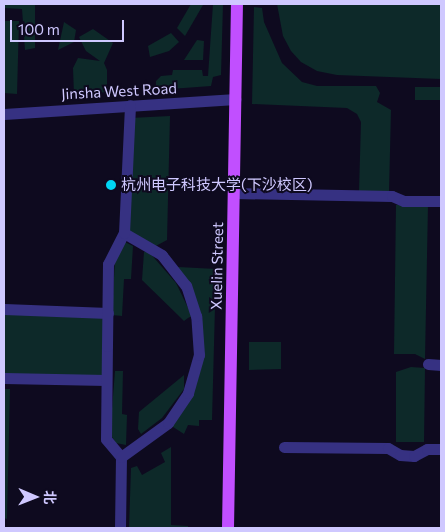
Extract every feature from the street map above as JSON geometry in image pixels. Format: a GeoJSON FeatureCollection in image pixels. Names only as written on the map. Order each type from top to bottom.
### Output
{"type":"FeatureCollection","features":[{"type":"Feature","properties":{"kind":"main road","name":"Xuelin Street"},"geometry":{"type":"LineString","coordinates":[[228,528],[237,4]]}},
{"type":"Feature","properties":{"kind":"street","name":"Jinsha West Road"},"geometry":{"type":"LineString","coordinates":[[4,114],[236,99]]}},
{"type":"Feature","properties":{"kind":"street"},"geometry":{"type":"LineString","coordinates":[[120,528],[121,457],[106,439],[108,264],[124,234],[130,105]]}},
{"type":"Feature","properties":{"kind":"street"},"geometry":{"type":"LineString","coordinates":[[235,193],[392,196],[404,201],[441,201]]}},
{"type":"Feature","properties":{"kind":"street"},"geometry":{"type":"LineString","coordinates":[[121,457],[168,423],[188,392],[199,355],[196,316],[186,286],[162,255],[124,234]]}},
{"type":"Feature","properties":{"kind":"street"},"geometry":{"type":"LineString","coordinates":[[4,309],[108,313]]}},
{"type":"Feature","properties":{"kind":"street"},"geometry":{"type":"LineString","coordinates":[[428,364],[441,365]]}},
{"type":"Feature","properties":{"kind":"street"},"geometry":{"type":"LineString","coordinates":[[4,378],[106,380]]}},
{"type":"Feature","properties":{"kind":"street"},"geometry":{"type":"LineString","coordinates":[[284,447],[388,448],[400,455],[414,456],[427,449],[441,449]]}},
{"type":"Feature","properties":{"kind":"green space"},"geometry":{"type":"Polygon","coordinates":[[[4,4],[35,4],[35,48],[25,50],[22,9],[4,8],[4,4]]]}},
{"type":"Feature","properties":{"kind":"green space"},"geometry":{"type":"Polygon","coordinates":[[[191,4],[203,5],[185,36],[177,28],[191,4]]]}},
{"type":"Feature","properties":{"kind":"green space"},"geometry":{"type":"Polygon","coordinates":[[[213,4],[223,4],[221,75],[213,77],[211,86],[156,90],[156,81],[161,76],[172,75],[173,70],[202,70],[203,76],[208,76],[213,4]]]}},
{"type":"Feature","properties":{"kind":"green space"},"geometry":{"type":"Polygon","coordinates":[[[277,4],[441,4],[441,79],[337,75],[317,71],[301,62],[291,51],[283,36],[277,4]]]}},
{"type":"Feature","properties":{"kind":"green space"},"geometry":{"type":"Polygon","coordinates":[[[254,7],[262,8],[264,22],[282,63],[302,82],[317,86],[376,86],[380,93],[377,102],[391,110],[389,192],[359,191],[361,122],[357,114],[347,108],[252,104],[254,7]]]}},
{"type":"Feature","properties":{"kind":"green space"},"geometry":{"type":"Polygon","coordinates":[[[4,21],[19,21],[17,94],[4,93],[4,21]]]}},
{"type":"Feature","properties":{"kind":"green space"},"geometry":{"type":"Polygon","coordinates":[[[64,22],[76,30],[74,42],[58,50],[64,22]]]}},
{"type":"Feature","properties":{"kind":"green space"},"geometry":{"type":"Polygon","coordinates":[[[93,29],[113,43],[104,63],[107,70],[107,92],[74,95],[73,68],[78,58],[100,61],[86,51],[79,37],[93,29]]]}},
{"type":"Feature","properties":{"kind":"green space"},"geometry":{"type":"Polygon","coordinates":[[[171,33],[179,42],[169,51],[150,57],[148,46],[171,33]]]}},
{"type":"Feature","properties":{"kind":"green space"},"geometry":{"type":"Polygon","coordinates":[[[197,40],[204,41],[203,60],[184,60],[197,40]]]}},
{"type":"Feature","properties":{"kind":"green space"},"geometry":{"type":"Polygon","coordinates":[[[415,87],[441,87],[441,100],[415,100],[415,87]]]}},
{"type":"Feature","properties":{"kind":"green space"},"geometry":{"type":"Polygon","coordinates":[[[170,116],[167,240],[152,248],[124,233],[130,118],[170,116]]]}},
{"type":"Feature","properties":{"kind":"green space"},"geometry":{"type":"Polygon","coordinates":[[[396,205],[428,205],[425,359],[415,354],[394,354],[396,205]]]}},
{"type":"Feature","properties":{"kind":"green space"},"geometry":{"type":"Polygon","coordinates":[[[123,241],[133,246],[131,279],[124,279],[122,316],[112,315],[115,259],[123,241]]]}},
{"type":"Feature","properties":{"kind":"green space"},"geometry":{"type":"Polygon","coordinates":[[[144,252],[149,252],[176,283],[192,316],[184,321],[142,280],[144,252]]]}},
{"type":"Feature","properties":{"kind":"green space"},"geometry":{"type":"Polygon","coordinates":[[[178,267],[216,269],[212,420],[199,420],[199,426],[188,425],[184,434],[170,425],[202,349],[178,267]]]}},
{"type":"Feature","properties":{"kind":"green space"},"geometry":{"type":"Polygon","coordinates":[[[4,309],[108,313],[106,380],[4,378],[4,309]]]}},
{"type":"Feature","properties":{"kind":"green space"},"geometry":{"type":"Polygon","coordinates":[[[249,342],[281,342],[281,369],[249,370],[249,342]]]}},
{"type":"Feature","properties":{"kind":"green space"},"geometry":{"type":"Polygon","coordinates":[[[411,367],[425,368],[424,442],[396,442],[396,372],[411,367]]]}},
{"type":"Feature","properties":{"kind":"green space"},"geometry":{"type":"Polygon","coordinates":[[[115,371],[123,371],[122,414],[127,415],[126,445],[116,443],[110,434],[115,371]]]}},
{"type":"Feature","properties":{"kind":"green space"},"geometry":{"type":"Polygon","coordinates":[[[184,375],[184,389],[162,418],[141,434],[138,429],[139,412],[184,375]]]}},
{"type":"Feature","properties":{"kind":"green space"},"geometry":{"type":"Polygon","coordinates":[[[4,389],[10,389],[7,519],[4,518],[4,389]]]}},
{"type":"Feature","properties":{"kind":"green space"},"geometry":{"type":"Polygon","coordinates":[[[171,447],[171,525],[188,526],[188,528],[129,528],[131,468],[137,466],[142,475],[165,462],[161,453],[171,447]]]}},
{"type":"Feature","properties":{"kind":"place","name":"杭州电子科技大学(下沙校区)"},"geometry":{"type":"Point","coordinates":[111,185]}}]}
